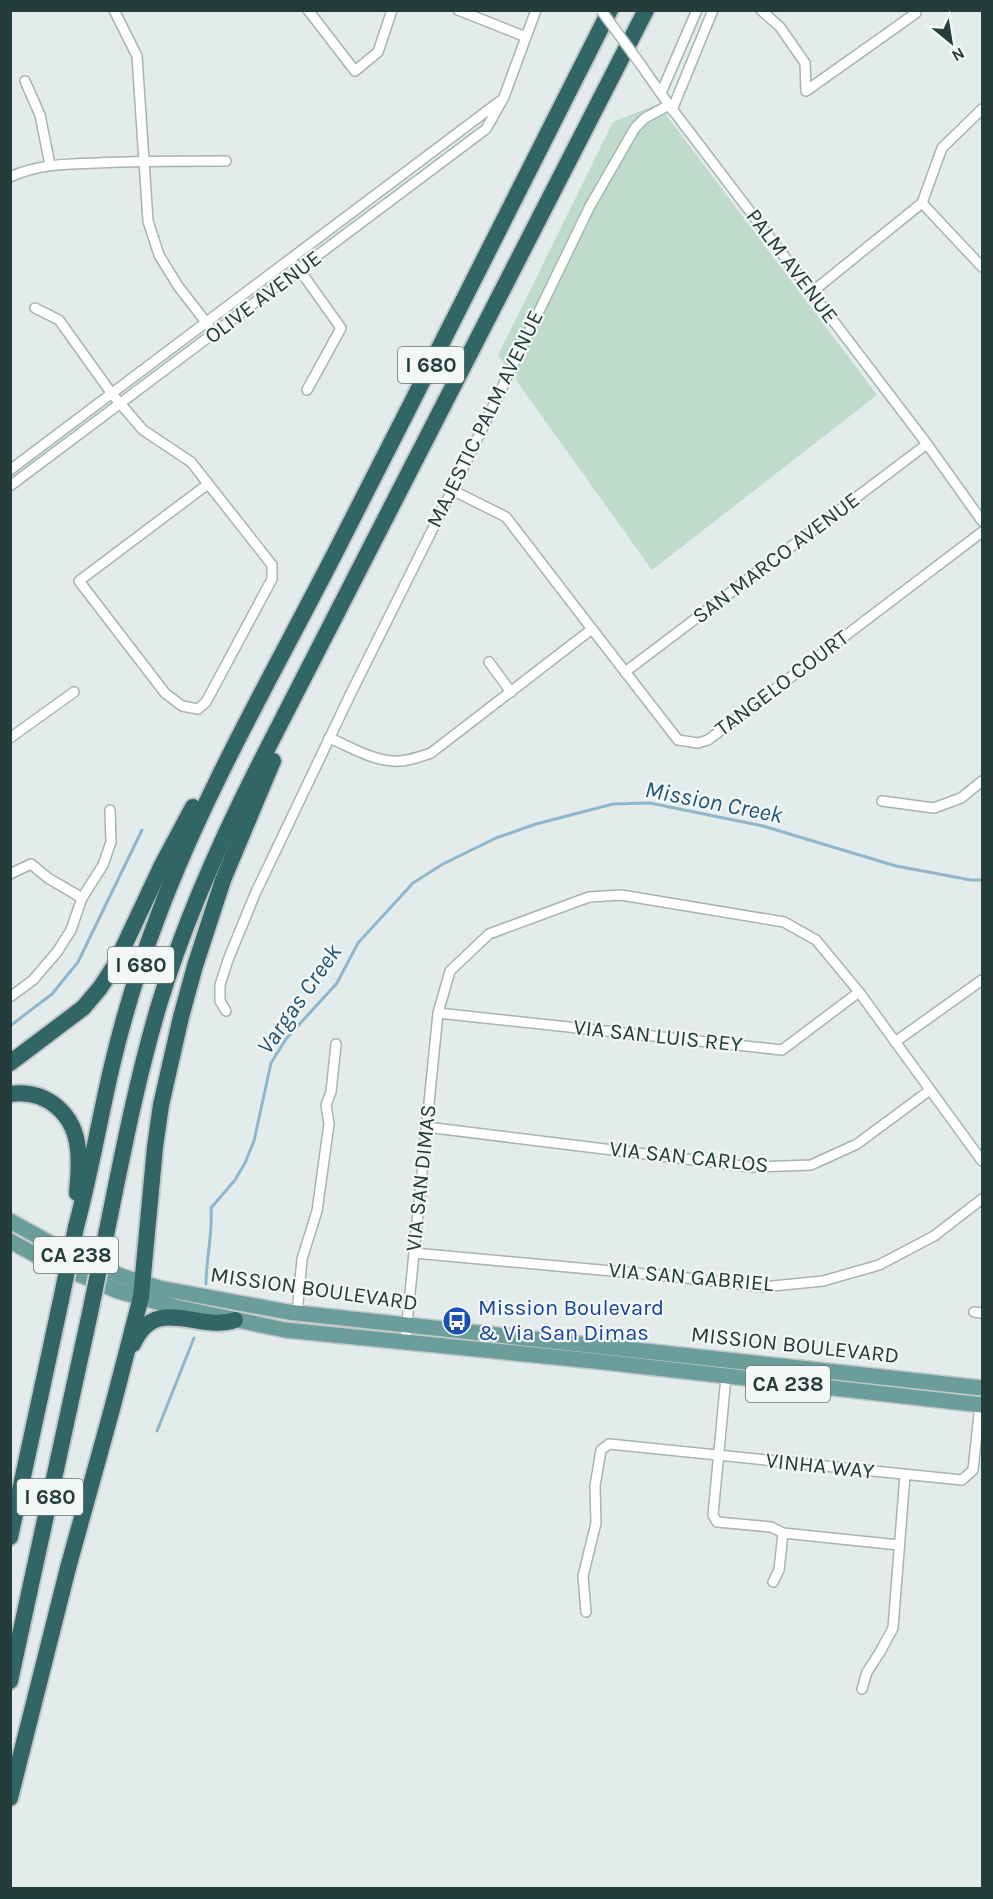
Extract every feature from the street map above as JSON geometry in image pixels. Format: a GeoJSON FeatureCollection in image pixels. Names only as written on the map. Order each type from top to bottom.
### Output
{"type":"FeatureCollection","features":[{"type":"Feature","properties":{"kind":"highway","name":"I 680"},"geometry":{"type":"LineString","coordinates":[[10,1537],[115,1054],[143,957],[164,900],[187,844],[250,718],[610,10]]}},
{"type":"Feature","properties":{"kind":"highway","name":"I 680"},"geometry":{"type":"LineString","coordinates":[[10,1681],[144,1061],[160,1003],[186,928],[233,818],[646,10]]}},
{"type":"Feature","properties":{"kind":"highway"},"geometry":{"type":"LineString","coordinates":[[10,1797],[142,1290],[161,1105],[181,1017],[209,920],[237,843],[326,636]]}},
{"type":"Feature","properties":{"kind":"highway"},"geometry":{"type":"LineString","coordinates":[[10,1064],[82,1008],[100,988],[115,965],[182,828],[250,718]]}},
{"type":"Feature","properties":{"kind":"highway"},"geometry":{"type":"LineString","coordinates":[[10,1095],[20,1093],[39,1095],[53,1103],[71,1123],[79,1151],[76,1227]]}},
{"type":"Feature","properties":{"kind":"highway"},"geometry":{"type":"LineString","coordinates":[[124,1364],[140,1330],[156,1319],[173,1317],[221,1324],[235,1320]]}},
{"type":"Feature","properties":{"kind":"main road","name":"MISSION BOULEVARD"},"geometry":{"type":"LineString","coordinates":[[10,1221],[122,1276],[142,1290],[235,1320],[285,1330],[981,1405]]}},
{"type":"Feature","properties":{"kind":"main road","name":"MISSION BOULEVARD"},"geometry":{"type":"LineString","coordinates":[[10,1240],[43,1259],[118,1291],[159,1288],[297,1314],[982,1388]]}},
{"type":"Feature","properties":{"kind":"street"},"geometry":{"type":"LineString","coordinates":[[114,10],[137,56],[148,221],[159,255],[178,286],[214,333]]}},
{"type":"Feature","properties":{"kind":"street"},"geometry":{"type":"LineString","coordinates":[[308,10],[355,71],[378,52],[392,10]]}},
{"type":"Feature","properties":{"kind":"street"},"geometry":{"type":"LineString","coordinates":[[458,10],[526,37]]}},
{"type":"Feature","properties":{"kind":"street","name":"OLIVE AVENUE"},"geometry":{"type":"LineString","coordinates":[[10,486],[486,129],[504,97],[536,10]]}},
{"type":"Feature","properties":{"kind":"street","name":"PALM AVENUE"},"geometry":{"type":"LineString","coordinates":[[601,10],[671,107],[927,444],[982,521]]}},
{"type":"Feature","properties":{"kind":"street"},"geometry":{"type":"LineString","coordinates":[[661,93],[697,10]]}},
{"type":"Feature","properties":{"kind":"street"},"geometry":{"type":"LineString","coordinates":[[671,107],[713,10]]}},
{"type":"Feature","properties":{"kind":"street"},"geometry":{"type":"LineString","coordinates":[[761,10],[780,27],[805,63],[806,91],[916,13],[914,10]]}},
{"type":"Feature","properties":{"kind":"street"},"geometry":{"type":"LineString","coordinates":[[25,81],[39,115],[50,165]]}},
{"type":"Feature","properties":{"kind":"street","name":"OLIVE AVENUE"},"geometry":{"type":"LineString","coordinates":[[10,470],[476,121],[504,97]]}},
{"type":"Feature","properties":{"kind":"street","name":"MAJESTIC PALM AVENUE"},"geometry":{"type":"LineString","coordinates":[[226,1011],[220,1001],[220,985],[255,894],[590,206],[635,128],[657,111],[671,107]]}},
{"type":"Feature","properties":{"kind":"street"},"geometry":{"type":"LineString","coordinates":[[812,292],[922,203],[942,148],[982,109]]}},
{"type":"Feature","properties":{"kind":"street"},"geometry":{"type":"LineString","coordinates":[[10,177],[22,171],[50,165],[145,161],[226,161]]}},
{"type":"Feature","properties":{"kind":"street"},"geometry":{"type":"LineString","coordinates":[[922,203],[982,267]]}},
{"type":"Feature","properties":{"kind":"street"},"geometry":{"type":"LineString","coordinates":[[292,259],[341,328],[307,390]]}},
{"type":"Feature","properties":{"kind":"street"},"geometry":{"type":"LineString","coordinates":[[35,308],[59,320],[112,394],[143,430],[191,462],[272,565],[273,579],[206,702],[198,709],[182,706],[165,693],[80,581],[208,484]]}},
{"type":"Feature","properties":{"kind":"street","name":"SAN MARCO AVENUE"},"geometry":{"type":"LineString","coordinates":[[625,672],[927,444]]}},
{"type":"Feature","properties":{"kind":"street","name":"TANGELO COURT"},"geometry":{"type":"LineString","coordinates":[[452,490],[506,518],[678,740],[698,743],[708,740],[982,532]]}},
{"type":"Feature","properties":{"kind":"street"},"geometry":{"type":"LineString","coordinates":[[329,738],[380,760],[413,759],[431,753],[592,630]]}},
{"type":"Feature","properties":{"kind":"street"},"geometry":{"type":"LineString","coordinates":[[489,662],[511,692]]}},
{"type":"Feature","properties":{"kind":"street"},"geometry":{"type":"LineString","coordinates":[[10,738],[74,692]]}},
{"type":"Feature","properties":{"kind":"street"},"geometry":{"type":"LineString","coordinates":[[882,801],[934,808],[961,798],[982,781]]}},
{"type":"Feature","properties":{"kind":"street"},"geometry":{"type":"LineString","coordinates":[[10,997],[33,980],[57,952],[71,930],[82,898],[103,864],[111,842],[110,810]]}},
{"type":"Feature","properties":{"kind":"street"},"geometry":{"type":"LineString","coordinates":[[10,874],[31,864],[48,878],[82,898]]}},
{"type":"Feature","properties":{"kind":"street","name":"VIA SAN DIMAS"},"geometry":{"type":"LineString","coordinates":[[405,1342],[438,1013],[450,971],[489,934],[589,897],[621,895],[784,922],[816,940],[859,992],[982,1161]]}},
{"type":"Feature","properties":{"kind":"street"},"geometry":{"type":"LineString","coordinates":[[895,1042],[982,980]]}},
{"type":"Feature","properties":{"kind":"street","name":"VIA SAN LUIS REY"},"geometry":{"type":"LineString","coordinates":[[438,1013],[782,1050],[859,992]]}},
{"type":"Feature","properties":{"kind":"street"},"geometry":{"type":"LineString","coordinates":[[297,1314],[302,1259],[317,1211],[329,1124],[326,1105],[332,1092],[336,1044]]}},
{"type":"Feature","properties":{"kind":"street","name":"VIA SAN CARLOS"},"geometry":{"type":"LineString","coordinates":[[426,1127],[751,1167],[811,1165],[857,1144],[930,1090]]}},
{"type":"Feature","properties":{"kind":"street","name":"VIA SAN GABRIEL"},"geometry":{"type":"LineString","coordinates":[[414,1253],[762,1287],[823,1281],[879,1265],[934,1236],[982,1199]]}},
{"type":"Feature","properties":{"kind":"street"},"geometry":{"type":"LineString","coordinates":[[726,1377],[713,1515],[717,1522],[771,1527],[783,1533],[899,1545]]}},
{"type":"Feature","properties":{"kind":"street","name":"VINHA WAY"},"geometry":{"type":"LineString","coordinates":[[586,1612],[583,1576],[596,1523],[595,1486],[601,1450],[609,1444],[962,1480],[973,1470],[981,1405]]}},
{"type":"Feature","properties":{"kind":"street"},"geometry":{"type":"LineString","coordinates":[[862,1689],[867,1672],[893,1628],[905,1474]]}},
{"type":"Feature","properties":{"kind":"street"},"geometry":{"type":"LineString","coordinates":[[773,1582],[779,1570],[783,1533]]}},
{"type":"Feature","properties":{"kind":"green space"},"geometry":{"type":"Polygon","coordinates":[[[658,104],[877,395],[652,570],[498,355],[613,122],[658,104]]]}},
{"type":"Feature","properties":{"kind":"waterway","name":"Mission Creek"},"geometry":{"type":"LineString","coordinates":[[206,1284],[211,1208],[235,1180],[245,1163],[254,1141],[271,1063],[286,1039],[337,983],[358,943],[413,883],[443,864],[496,838],[536,824],[613,804],[650,803],[763,826],[896,866],[982,880]]}},
{"type":"Feature","properties":{"kind":"waterway"},"geometry":{"type":"LineString","coordinates":[[10,1026],[52,994],[78,962],[142,830]]}},
{"type":"Feature","properties":{"kind":"waterway","name":"Vargas Creek"},"geometry":{"type":"LineString","coordinates":[[157,1431],[194,1338]]}},
{"type":"Feature","properties":{"kind":"place","name":"Mission Boulevard & Via San Dimas"},"geometry":{"type":"Point","coordinates":[457,1321]}}]}
